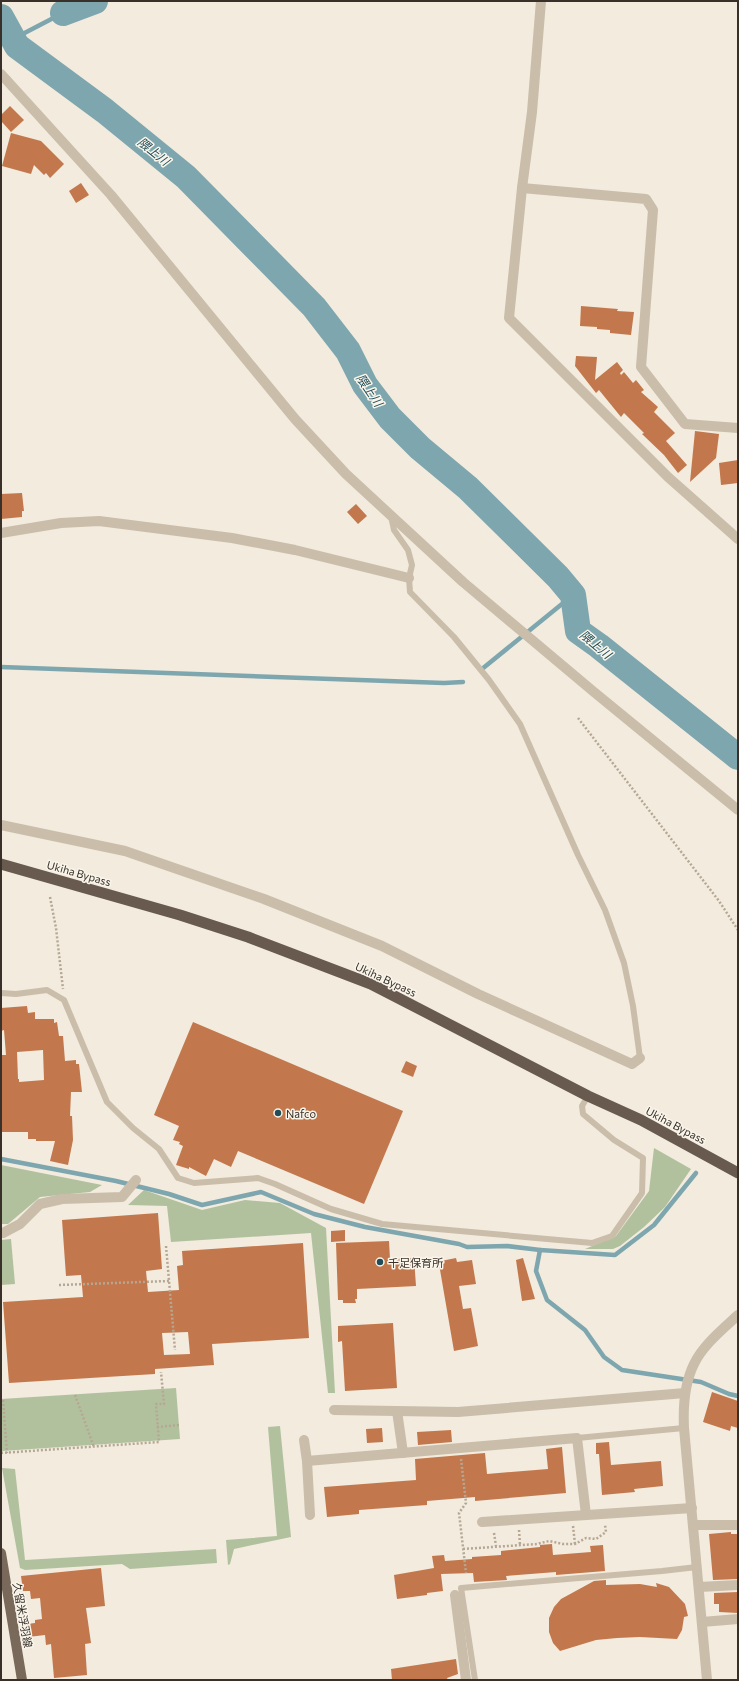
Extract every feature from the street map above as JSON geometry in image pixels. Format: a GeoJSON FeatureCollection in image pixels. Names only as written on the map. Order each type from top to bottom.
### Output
{"type":"FeatureCollection","features":[{"type":"Feature","properties":{"kind":"highway","name":"Ukiha Bypass"},"geometry":{"type":"LineString","coordinates":[[1,864],[180,915],[248,937],[371,984],[588,1096],[641,1120],[738,1173]]}},
{"type":"Feature","properties":{"kind":"main road","name":"久留米浮羽線"},"geometry":{"type":"LineString","coordinates":[[1,1554],[22,1680]]}},
{"type":"Feature","properties":{"kind":"street"},"geometry":{"type":"LineString","coordinates":[[540,1],[532,112],[508,318],[668,477],[738,539]]}},
{"type":"Feature","properties":{"kind":"street"},"geometry":{"type":"LineString","coordinates":[[1,74],[110,195],[295,419],[346,474],[492,607],[738,810]]}},
{"type":"Feature","properties":{"kind":"street"},"geometry":{"type":"LineString","coordinates":[[522,188],[646,199],[653,210],[642,367],[684,424],[738,428]]}},
{"type":"Feature","properties":{"kind":"street"},"geometry":{"type":"LineString","coordinates":[[1,532],[62,523],[99,521],[232,538],[295,550],[409,578]]}},
{"type":"Feature","properties":{"kind":"street"},"geometry":{"type":"LineString","coordinates":[[1,825],[125,851],[264,899],[382,946],[478,994],[632,1064],[640,1058]]}},
{"type":"Feature","properties":{"kind":"street"},"geometry":{"type":"LineString","coordinates":[[1,1233],[20,1224],[40,1204],[62,1200],[122,1197],[136,1180]]}},
{"type":"Feature","properties":{"kind":"street"},"geometry":{"type":"LineString","coordinates":[[707,1680],[684,1428],[685,1393],[694,1364],[706,1347],[738,1315]]}},
{"type":"Feature","properties":{"kind":"street"},"geometry":{"type":"LineString","coordinates":[[334,1410],[458,1412],[685,1393]]}},
{"type":"Feature","properties":{"kind":"street"},"geometry":{"type":"LineString","coordinates":[[397,1411],[403,1453]]}},
{"type":"Feature","properties":{"kind":"street"},"geometry":{"type":"LineString","coordinates":[[307,1461],[577,1438],[586,1515]]}},
{"type":"Feature","properties":{"kind":"street"},"geometry":{"type":"LineString","coordinates":[[304,1440],[307,1461],[310,1515]]}},
{"type":"Feature","properties":{"kind":"street"},"geometry":{"type":"LineString","coordinates":[[482,1522],[692,1508]]}},
{"type":"Feature","properties":{"kind":"street"},"geometry":{"type":"LineString","coordinates":[[694,1525],[738,1526]]}},
{"type":"Feature","properties":{"kind":"street"},"geometry":{"type":"LineString","coordinates":[[699,1588],[738,1586]]}},
{"type":"Feature","properties":{"kind":"street"},"geometry":{"type":"LineString","coordinates":[[455,1595],[466,1680]]}},
{"type":"Feature","properties":{"kind":"street"},"geometry":{"type":"LineString","coordinates":[[702,1622],[738,1620]]}},
{"type":"Feature","properties":{"kind":"lane"},"geometry":{"type":"LineString","coordinates":[[391,516],[394,530],[408,550],[412,565],[409,578],[410,592],[454,637],[489,680],[520,724],[578,855],[605,910],[624,963],[633,1006],[640,1058]]}},
{"type":"Feature","properties":{"kind":"lane"},"geometry":{"type":"LineString","coordinates":[[1,993],[16,994],[47,990],[64,1000],[107,1102],[133,1128],[159,1149],[178,1178],[194,1183],[258,1178],[331,1209],[382,1224],[592,1243],[612,1236],[642,1193],[643,1158],[614,1140],[584,1114],[582,1106],[588,1096]]}},
{"type":"Feature","properties":{"kind":"lane"},"geometry":{"type":"LineString","coordinates":[[577,1438],[684,1428]]}},
{"type":"Feature","properties":{"kind":"lane"},"geometry":{"type":"LineString","coordinates":[[475,1680],[461,1588],[697,1567]]}},
{"type":"Feature","properties":{"kind":"path"},"geometry":{"type":"LineString","coordinates":[[578,718],[719,901],[738,930]]}},
{"type":"Feature","properties":{"kind":"path"},"geometry":{"type":"LineString","coordinates":[[50,897],[56,928],[64,1000]]}},
{"type":"Feature","properties":{"kind":"path"},"geometry":{"type":"LineString","coordinates":[[166,1246],[175,1350]]}},
{"type":"Feature","properties":{"kind":"path"},"geometry":{"type":"LineString","coordinates":[[59,1285],[169,1281]]}},
{"type":"Feature","properties":{"kind":"path"},"geometry":{"type":"LineString","coordinates":[[1,1453],[159,1442],[156,1404],[164,1404],[161,1372]]}},
{"type":"Feature","properties":{"kind":"path"},"geometry":{"type":"LineString","coordinates":[[75,1395],[94,1447]]}},
{"type":"Feature","properties":{"kind":"path"},"geometry":{"type":"LineString","coordinates":[[3,1400],[7,1453]]}},
{"type":"Feature","properties":{"kind":"path"},"geometry":{"type":"LineString","coordinates":[[157,1427],[178,1425]]}},
{"type":"Feature","properties":{"kind":"path"},"geometry":{"type":"LineString","coordinates":[[459,1448],[466,1503],[459,1513],[466,1573]]}},
{"type":"Feature","properties":{"kind":"path"},"geometry":{"type":"LineString","coordinates":[[463,1549],[537,1544],[548,1541],[563,1544],[575,1544],[586,1538],[596,1539],[606,1532],[604,1513]]}},
{"type":"Feature","properties":{"kind":"path"},"geometry":{"type":"LineString","coordinates":[[571,1516],[575,1544]]}},
{"type":"Feature","properties":{"kind":"green space"},"geometry":{"type":"Polygon","coordinates":[[[654,1148],[691,1169],[665,1207],[644,1227],[620,1246],[613,1249],[585,1249],[616,1236],[649,1191],[654,1148]]]}},
{"type":"Feature","properties":{"kind":"green space"},"geometry":{"type":"Polygon","coordinates":[[[1,1165],[102,1185],[90,1192],[40,1197],[8,1224],[1,1224],[1,1165]]]}},
{"type":"Feature","properties":{"kind":"green space"},"geometry":{"type":"Polygon","coordinates":[[[144,1190],[202,1210],[245,1200],[280,1203],[326,1228],[335,1393],[328,1393],[311,1233],[171,1242],[167,1206],[128,1205],[144,1190]]]}},
{"type":"Feature","properties":{"kind":"green space"},"geometry":{"type":"Polygon","coordinates":[[[11,1239],[15,1284],[1,1285],[1,1240],[11,1239]]]}},
{"type":"Feature","properties":{"kind":"green space"},"geometry":{"type":"Polygon","coordinates":[[[176,1388],[180,1439],[2,1451],[1,1399],[176,1388]]]}},
{"type":"Feature","properties":{"kind":"green space"},"geometry":{"type":"Polygon","coordinates":[[[280,1426],[291,1537],[234,1549],[230,1564],[228,1565],[226,1540],[277,1536],[268,1427],[280,1426]]]}},
{"type":"Feature","properties":{"kind":"green space"},"geometry":{"type":"Polygon","coordinates":[[[2,1468],[15,1469],[25,1560],[216,1549],[217,1563],[130,1569],[122,1564],[25,1570],[20,1568],[2,1468]]]}},
{"type":"Feature","properties":{"kind":"building"},"geometry":{"type":"Polygon","coordinates":[[[10,106],[24,120],[11,132],[1,121],[1,115],[10,106]]]}},
{"type":"Feature","properties":{"kind":"building"},"geometry":{"type":"Polygon","coordinates":[[[11,133],[41,141],[64,164],[50,178],[46,173],[44,175],[34,165],[31,174],[2,166],[11,133]]]}},
{"type":"Feature","properties":{"kind":"building"},"geometry":{"type":"Polygon","coordinates":[[[81,183],[89,195],[76,203],[69,191],[81,183]]]}},
{"type":"Feature","properties":{"kind":"building"},"geometry":{"type":"Polygon","coordinates":[[[581,306],[634,312],[631,335],[610,333],[610,330],[597,329],[597,327],[580,326],[581,306]]]}},
{"type":"Feature","properties":{"kind":"building"},"geometry":{"type":"Polygon","coordinates":[[[576,356],[597,357],[595,380],[617,362],[623,370],[620,373],[621,375],[624,372],[633,383],[636,380],[644,390],[641,392],[658,407],[654,412],[675,433],[666,441],[687,465],[678,473],[664,455],[642,434],[644,433],[624,413],[621,417],[599,390],[596,393],[575,366],[576,356]]]}},
{"type":"Feature","properties":{"kind":"building"},"geometry":{"type":"Polygon","coordinates":[[[695,431],[719,434],[716,458],[690,482],[695,431]]]}},
{"type":"Feature","properties":{"kind":"building"},"geometry":{"type":"Polygon","coordinates":[[[738,460],[738,483],[721,485],[719,463],[738,460]]]}},
{"type":"Feature","properties":{"kind":"building"},"geometry":{"type":"Polygon","coordinates":[[[22,493],[24,511],[22,511],[22,517],[1,519],[1,494],[22,493]]]}},
{"type":"Feature","properties":{"kind":"building"},"geometry":{"type":"Polygon","coordinates":[[[356,504],[367,516],[358,524],[347,512],[356,504]]]}},
{"type":"Feature","properties":{"kind":"building"},"geometry":{"type":"Polygon","coordinates":[[[27,1006],[28,1013],[35,1012],[35,1019],[54,1019],[54,1023],[57,1022],[59,1036],[63,1036],[65,1061],[76,1060],[76,1064],[79,1064],[82,1092],[71,1092],[70,1116],[72,1116],[73,1140],[68,1165],[50,1161],[55,1141],[36,1141],[36,1139],[28,1139],[28,1132],[1,1132],[1,1055],[6,1055],[4,1030],[1,1031],[1,1008],[27,1006]],[[43,1050],[17,1052],[19,1082],[44,1080],[43,1050]]]}},
{"type":"Feature","properties":{"kind":"building","name":"Nafco"},"geometry":{"type":"Polygon","coordinates":[[[193,1022],[403,1111],[364,1204],[238,1151],[231,1167],[214,1159],[206,1176],[189,1167],[189,1169],[176,1165],[183,1146],[179,1144],[180,1142],[173,1140],[179,1126],[154,1115],[193,1022]]]}},
{"type":"Feature","properties":{"kind":"building"},"geometry":{"type":"Polygon","coordinates":[[[406,1061],[417,1066],[413,1077],[401,1072],[406,1061]]]}},
{"type":"Feature","properties":{"kind":"building"},"geometry":{"type":"Polygon","coordinates":[[[158,1213],[162,1269],[146,1271],[148,1292],[179,1290],[177,1266],[183,1265],[182,1251],[303,1243],[309,1338],[212,1344],[214,1365],[155,1369],[155,1374],[9,1383],[3,1302],[83,1297],[81,1275],[66,1276],[62,1220],[158,1213]],[[188,1332],[162,1333],[164,1355],[190,1354],[188,1332]]]}},
{"type":"Feature","properties":{"kind":"building"},"geometry":{"type":"Polygon","coordinates":[[[345,1230],[345,1241],[331,1242],[331,1231],[345,1230]]]}},
{"type":"Feature","properties":{"kind":"building"},"geometry":{"type":"Polygon","coordinates":[[[389,1241],[390,1259],[414,1258],[416,1286],[357,1289],[357,1299],[355,1299],[356,1303],[343,1303],[343,1300],[338,1300],[336,1243],[389,1241]]]}},
{"type":"Feature","properties":{"kind":"building"},"geometry":{"type":"Polygon","coordinates":[[[456,1258],[457,1262],[472,1260],[476,1284],[459,1286],[463,1309],[471,1308],[478,1346],[454,1351],[439,1264],[441,1264],[441,1261],[456,1258]]]}},
{"type":"Feature","properties":{"kind":"building"},"geometry":{"type":"Polygon","coordinates":[[[523,1258],[535,1299],[522,1301],[516,1260],[523,1258]]]}},
{"type":"Feature","properties":{"kind":"building"},"geometry":{"type":"Polygon","coordinates":[[[393,1323],[397,1388],[345,1391],[342,1341],[338,1342],[338,1326],[393,1323]]]}},
{"type":"Feature","properties":{"kind":"building"},"geometry":{"type":"Polygon","coordinates":[[[712,1392],[738,1401],[738,1428],[731,1426],[730,1431],[703,1422],[712,1392]]]}},
{"type":"Feature","properties":{"kind":"building"},"geometry":{"type":"Polygon","coordinates":[[[382,1428],[383,1442],[367,1443],[366,1429],[382,1428]]]}},
{"type":"Feature","properties":{"kind":"building"},"geometry":{"type":"Polygon","coordinates":[[[451,1430],[452,1442],[418,1445],[417,1432],[451,1430]]]}},
{"type":"Feature","properties":{"kind":"building"},"geometry":{"type":"Polygon","coordinates":[[[609,1442],[611,1465],[661,1461],[663,1486],[634,1489],[635,1492],[602,1495],[599,1454],[596,1454],[596,1443],[609,1442]]]}},
{"type":"Feature","properties":{"kind":"building"},"geometry":{"type":"Polygon","coordinates":[[[562,1447],[566,1493],[475,1501],[475,1497],[427,1501],[427,1505],[359,1510],[359,1514],[327,1517],[324,1487],[416,1480],[415,1459],[485,1453],[487,1474],[548,1469],[546,1449],[562,1447]]]}},
{"type":"Feature","properties":{"kind":"building"},"geometry":{"type":"Polygon","coordinates":[[[731,1532],[731,1534],[738,1534],[738,1579],[713,1580],[709,1534],[731,1532]]]}},
{"type":"Feature","properties":{"kind":"building"},"geometry":{"type":"Polygon","coordinates":[[[552,1544],[553,1555],[591,1552],[590,1546],[603,1545],[605,1571],[556,1575],[556,1572],[506,1576],[507,1580],[474,1582],[473,1573],[441,1574],[443,1591],[397,1599],[394,1575],[434,1568],[432,1556],[444,1555],[445,1561],[472,1559],[472,1557],[501,1555],[501,1551],[540,1547],[540,1545],[552,1544]]]}},
{"type":"Feature","properties":{"kind":"building"},"geometry":{"type":"Polygon","coordinates":[[[101,1568],[105,1606],[86,1608],[91,1643],[85,1644],[87,1675],[54,1678],[51,1644],[46,1645],[45,1635],[28,1637],[27,1624],[35,1623],[35,1620],[42,1619],[40,1598],[31,1599],[30,1591],[23,1591],[21,1576],[101,1568]]]}},
{"type":"Feature","properties":{"kind":"building"},"geometry":{"type":"Polygon","coordinates":[[[606,1580],[606,1585],[640,1584],[657,1587],[656,1583],[669,1587],[685,1604],[688,1616],[684,1617],[682,1630],[677,1639],[640,1637],[596,1640],[560,1651],[553,1643],[549,1632],[549,1618],[554,1607],[561,1599],[594,1581],[606,1580]]]}},
{"type":"Feature","properties":{"kind":"building"},"geometry":{"type":"Polygon","coordinates":[[[738,1592],[738,1613],[719,1612],[719,1604],[714,1604],[714,1593],[738,1592]]]}},
{"type":"Feature","properties":{"kind":"building"},"geometry":{"type":"Polygon","coordinates":[[[456,1659],[458,1674],[447,1678],[448,1680],[392,1680],[391,1669],[456,1659]]]}},
{"type":"Feature","properties":{"kind":"waterway"},"geometry":{"type":"LineString","coordinates":[[63,13],[95,1]]}},
{"type":"Feature","properties":{"kind":"waterway"},"geometry":{"type":"LineString","coordinates":[[13,39],[63,13]]}},
{"type":"Feature","properties":{"kind":"waterway","name":"隈上川"},"geometry":{"type":"LineString","coordinates":[[1,17],[17,46],[105,111],[186,177],[314,307],[348,351],[365,385],[390,418],[420,448],[468,488],[558,577],[573,595],[578,631],[599,646],[738,757]]}},
{"type":"Feature","properties":{"kind":"waterway"},"geometry":{"type":"LineString","coordinates":[[482,669],[573,595]]}},
{"type":"Feature","properties":{"kind":"waterway"},"geometry":{"type":"LineString","coordinates":[[1,667],[444,683],[463,682]]}},
{"type":"Feature","properties":{"kind":"waterway"},"geometry":{"type":"LineString","coordinates":[[1,1159],[116,1181],[169,1194],[202,1205],[261,1192],[314,1214],[365,1227],[459,1244],[467,1247],[507,1246],[540,1250],[536,1271],[547,1300],[585,1330],[604,1357],[622,1370],[701,1382],[729,1394],[738,1396]]}},
{"type":"Feature","properties":{"kind":"waterway"},"geometry":{"type":"LineString","coordinates":[[540,1250],[615,1255],[654,1225],[696,1173]]}},
{"type":"Feature","properties":{"kind":"place","name":"Nafco"},"geometry":{"type":"Point","coordinates":[278,1113]}},
{"type":"Feature","properties":{"kind":"place","name":"千足保育所"},"geometry":{"type":"Point","coordinates":[380,1262]}}]}
